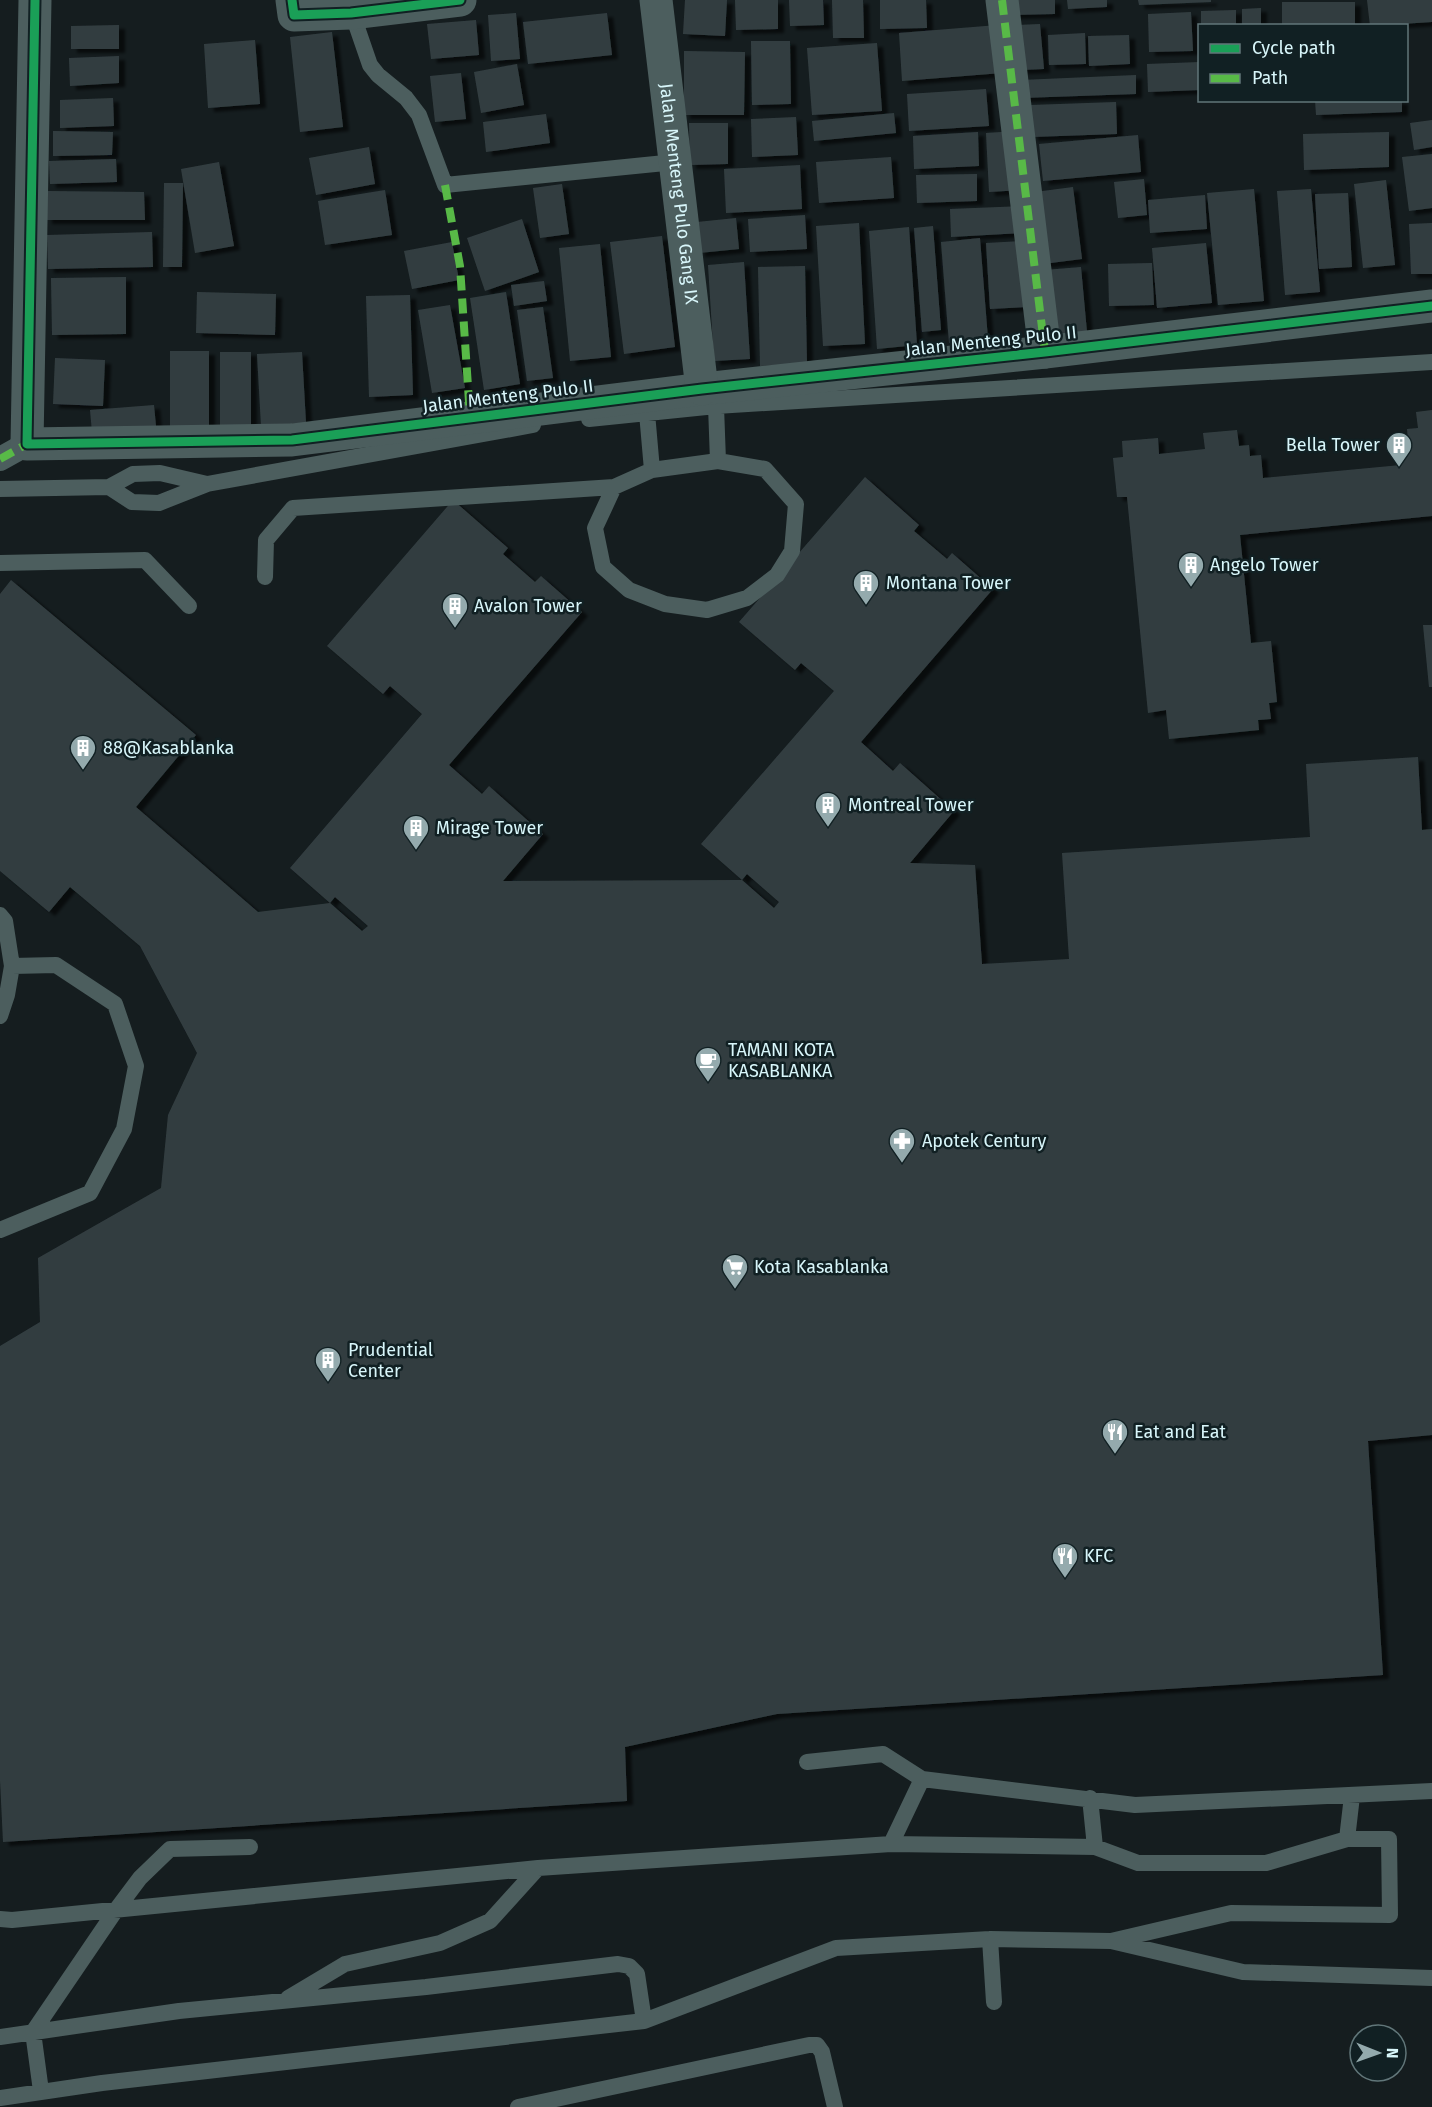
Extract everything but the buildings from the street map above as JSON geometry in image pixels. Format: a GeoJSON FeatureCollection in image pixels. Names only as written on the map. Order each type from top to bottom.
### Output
{"type":"FeatureCollection","features":[{"type":"Feature","properties":{"kind":"street","name":"Jalan Menteng Pulo II"},"geometry":{"type":"LineString","coordinates":[[35,0],[13,451],[292,441],[709,397],[1045,352],[1432,306]]}},
{"type":"Feature","properties":{"kind":"street"},"geometry":{"type":"LineString","coordinates":[[293,8],[460,0]]}},
{"type":"Feature","properties":{"kind":"street","name":"Jalan Menteng Pulo Gang IX"},"geometry":{"type":"LineString","coordinates":[[656,0],[675,162],[709,397]]}},
{"type":"Feature","properties":{"kind":"street"},"geometry":{"type":"LineString","coordinates":[[1002,0],[1045,352]]}},
{"type":"Feature","properties":{"kind":"lane"},"geometry":{"type":"LineString","coordinates":[[350,6],[370,65],[378,75],[406,98],[419,115],[445,185],[675,162]]}},
{"type":"Feature","properties":{"kind":"lane"},"geometry":{"type":"LineString","coordinates":[[109,487],[132,502],[159,503],[207,484],[542,424],[647,413],[709,397],[1432,362]]}},
{"type":"Feature","properties":{"kind":"lane"},"geometry":{"type":"LineString","coordinates":[[709,397],[718,461]]}},
{"type":"Feature","properties":{"kind":"lane"},"geometry":{"type":"LineString","coordinates":[[647,413],[652,470]]}},
{"type":"Feature","properties":{"kind":"lane"},"geometry":{"type":"LineString","coordinates":[[265,577],[266,540],[293,508],[614,487],[652,470],[718,461],[765,469],[796,504],[792,551],[777,575],[747,598],[707,610],[665,604],[629,590],[603,567],[595,528],[614,487]]}},
{"type":"Feature","properties":{"kind":"lane"},"geometry":{"type":"LineString","coordinates":[[0,489],[109,487],[133,474],[151,473],[207,484]]}},
{"type":"Feature","properties":{"kind":"lane"},"geometry":{"type":"LineString","coordinates":[[0,563],[145,560],[189,606]]}},
{"type":"Feature","properties":{"kind":"lane"},"geometry":{"type":"LineString","coordinates":[[0,915],[5,921],[12,966],[7,995],[0,1016]]}},
{"type":"Feature","properties":{"kind":"lane"},"geometry":{"type":"LineString","coordinates":[[0,1230],[90,1193],[124,1129],[136,1066],[114,1004],[56,965],[12,966]]}},
{"type":"Feature","properties":{"kind":"lane"},"geometry":{"type":"LineString","coordinates":[[807,1762],[883,1754],[922,1779],[1135,1805],[1432,1791]]}},
{"type":"Feature","properties":{"kind":"lane"},"geometry":{"type":"LineString","coordinates":[[891,1844],[922,1779]]}},
{"type":"Feature","properties":{"kind":"lane"},"geometry":{"type":"LineString","coordinates":[[1347,1839],[1352,1796]]}},
{"type":"Feature","properties":{"kind":"lane"},"geometry":{"type":"LineString","coordinates":[[1090,1798],[1095,1847]]}},
{"type":"Feature","properties":{"kind":"lane"},"geometry":{"type":"LineString","coordinates":[[0,1919],[116,1910],[538,1868],[891,1844],[1095,1847],[1138,1863],[1266,1863],[1347,1839],[1389,1839],[1390,1915],[1232,1913],[1111,1941]]}},
{"type":"Feature","properties":{"kind":"lane"},"geometry":{"type":"LineString","coordinates":[[41,2091],[33,2032],[140,1878],[170,1850],[250,1847]]}},
{"type":"Feature","properties":{"kind":"lane"},"geometry":{"type":"LineString","coordinates":[[284,2000],[345,1964],[440,1943],[490,1920],[538,1868]]}},
{"type":"Feature","properties":{"kind":"lane"},"geometry":{"type":"LineString","coordinates":[[990,1939],[994,2002]]}},
{"type":"Feature","properties":{"kind":"lane"},"geometry":{"type":"LineString","coordinates":[[0,2098],[41,2091],[644,2021],[836,1948],[990,1939],[1111,1941],[1243,1972],[1432,1978]]}},
{"type":"Feature","properties":{"kind":"lane"},"geometry":{"type":"LineString","coordinates":[[0,2037],[179,2011],[426,1988],[618,1964],[629,1965],[636,1974],[644,2021]]}},
{"type":"Feature","properties":{"kind":"lane"},"geometry":{"type":"LineString","coordinates":[[518,2107],[817,2045],[822,2052],[835,2107]]}},
{"type":"Feature","properties":{"kind":"marked path"},"geometry":{"type":"LineString","coordinates":[[1002,0],[1045,352]]}},
{"type":"Feature","properties":{"kind":"marked path"},"geometry":{"type":"LineString","coordinates":[[445,185],[460,266],[470,417]]}},
{"type":"Feature","properties":{"kind":"marked path"},"geometry":{"type":"LineString","coordinates":[[0,459],[27,444]]}},
{"type":"Feature","properties":{"kind":"cycle path"},"geometry":{"type":"LineString","coordinates":[[35,0],[27,444],[292,440],[702,389],[1045,352],[1432,306]]}},
{"type":"Feature","properties":{"kind":"cycle path"},"geometry":{"type":"LineString","coordinates":[[292,0],[294,15],[351,13],[460,0]]}},
{"type":"Feature","properties":{"kind":"place","name":"Bella Tower"},"geometry":{"type":"Point","coordinates":[1399,468]}},
{"type":"Feature","properties":{"kind":"place","name":"Angelo Tower"},"geometry":{"type":"Point","coordinates":[1191,588]}},
{"type":"Feature","properties":{"kind":"place","name":"Montana Tower"},"geometry":{"type":"Point","coordinates":[866,606]}},
{"type":"Feature","properties":{"kind":"place","name":"Avalon Tower"},"geometry":{"type":"Point","coordinates":[455,629]}},
{"type":"Feature","properties":{"kind":"place","name":"88@Kasablanka"},"geometry":{"type":"Point","coordinates":[83,771]}},
{"type":"Feature","properties":{"kind":"place","name":"Montreal Tower"},"geometry":{"type":"Point","coordinates":[828,828]}},
{"type":"Feature","properties":{"kind":"place","name":"Mirage Tower"},"geometry":{"type":"Point","coordinates":[416,851]}},
{"type":"Feature","properties":{"kind":"place","name":"TAMANI KOTA KASABLANKA"},"geometry":{"type":"Point","coordinates":[708,1083]}},
{"type":"Feature","properties":{"kind":"place","name":"Apotek Century"},"geometry":{"type":"Point","coordinates":[902,1164]}},
{"type":"Feature","properties":{"kind":"place","name":"Kota Kasablanka"},"geometry":{"type":"Point","coordinates":[735,1290]}},
{"type":"Feature","properties":{"kind":"place","name":"Prudential Center"},"geometry":{"type":"Point","coordinates":[328,1383]}},
{"type":"Feature","properties":{"kind":"place","name":"Eat and Eat"},"geometry":{"type":"Point","coordinates":[1115,1455]}},
{"type":"Feature","properties":{"kind":"place","name":"KFC"},"geometry":{"type":"Point","coordinates":[1065,1579]}}]}
